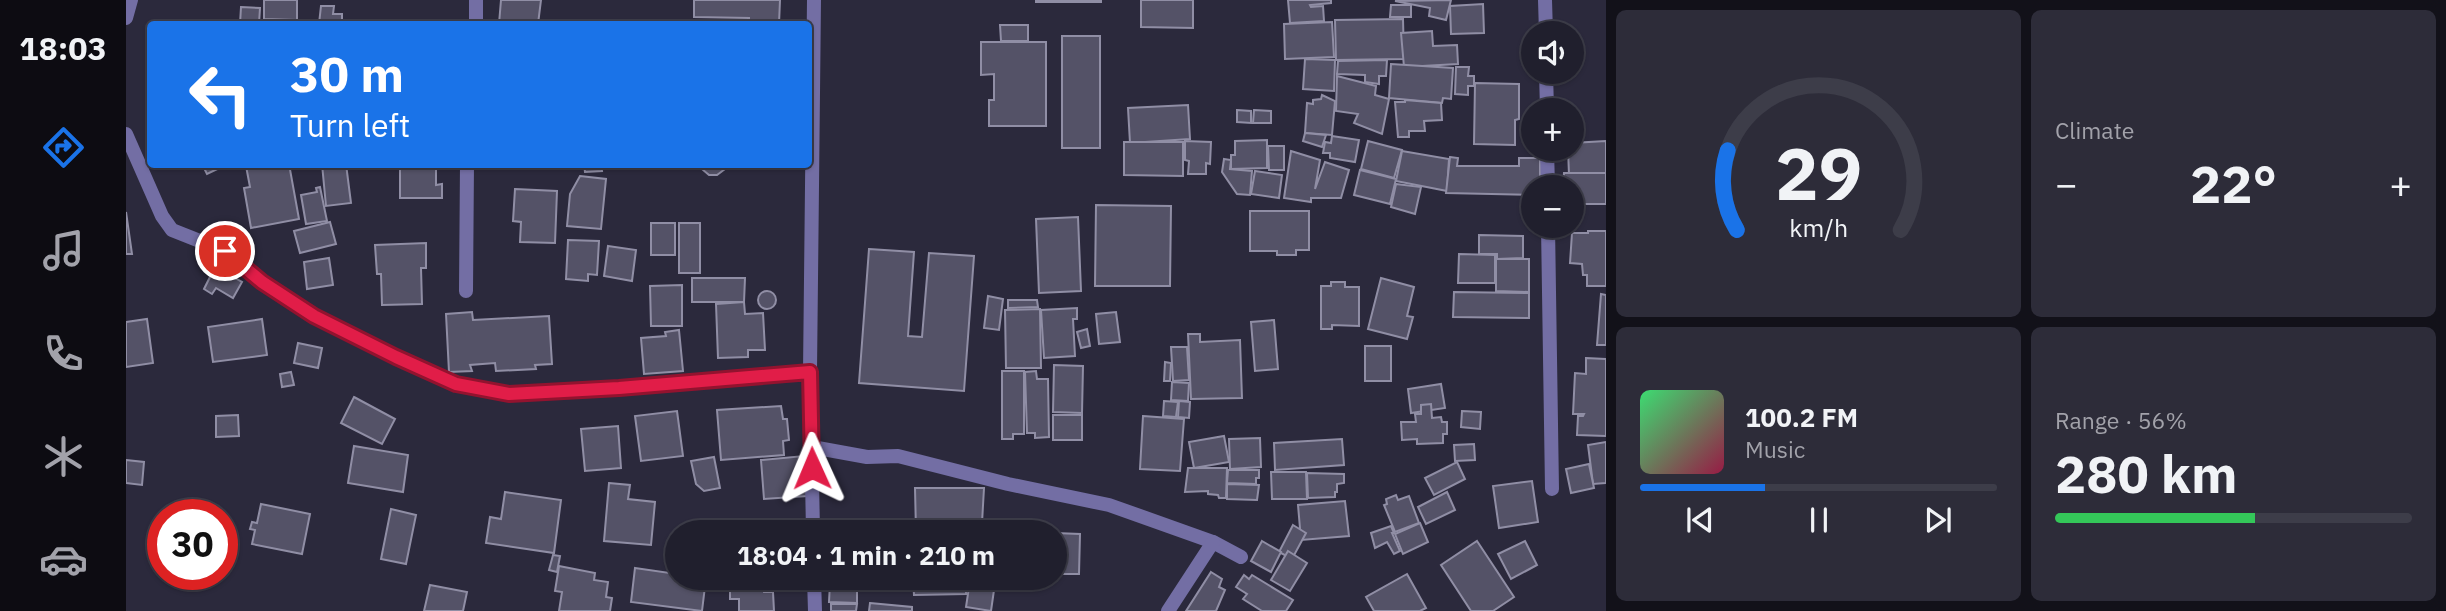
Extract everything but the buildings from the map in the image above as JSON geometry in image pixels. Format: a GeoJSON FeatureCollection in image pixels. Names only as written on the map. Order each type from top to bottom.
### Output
{"type":"FeatureCollection","features":[{"type":"Feature","properties":{"kind":"street"},"geometry":{"type":"LineString","coordinates":[[126,18],[131,0]]}},
{"type":"Feature","properties":{"kind":"street"},"geometry":{"type":"LineString","coordinates":[[476,0],[476,21]]}},
{"type":"Feature","properties":{"kind":"street"},"geometry":{"type":"LineString","coordinates":[[813,520],[810,372],[814,0]]}},
{"type":"Feature","properties":{"kind":"street"},"geometry":{"type":"LineString","coordinates":[[1545,0],[1546,21]]}},
{"type":"Feature","properties":{"kind":"street"},"geometry":{"type":"LineString","coordinates":[[126,134],[162,216],[172,230],[225,251],[262,282],[314,316],[456,384],[509,394],[810,372]]}},
{"type":"Feature","properties":{"kind":"street"},"geometry":{"type":"LineString","coordinates":[[466,290],[467,168]]}},
{"type":"Feature","properties":{"kind":"street"},"geometry":{"type":"LineString","coordinates":[[1548,238],[1552,489]]}},
{"type":"Feature","properties":{"kind":"street"},"geometry":{"type":"LineString","coordinates":[[812,447],[867,457],[898,456],[1008,484],[1109,505],[1213,542],[1241,558]]}},
{"type":"Feature","properties":{"kind":"street"},"geometry":{"type":"LineString","coordinates":[[1168,611],[1213,542]]}},
{"type":"Feature","properties":{"kind":"street"},"geometry":{"type":"LineString","coordinates":[[814,590],[815,611]]}},
{"type":"Feature","properties":{"kind":"route"},"geometry":{"type":"LineString","coordinates":[[225,251],[262,282],[314,316],[456,384],[509,394],[810,372],[812,468]]}}]}
